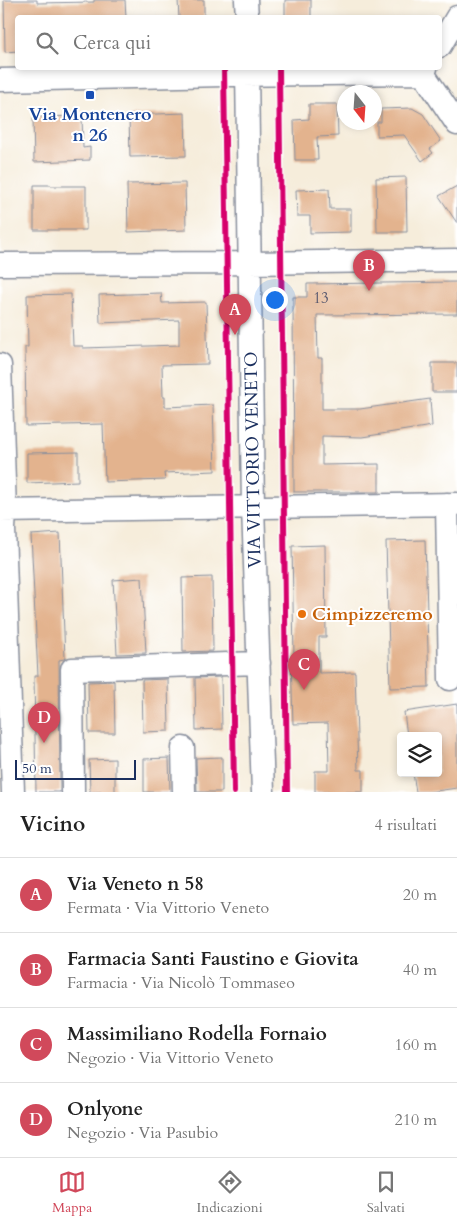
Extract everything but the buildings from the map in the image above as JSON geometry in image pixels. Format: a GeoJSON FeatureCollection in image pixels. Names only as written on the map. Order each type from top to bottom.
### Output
{"type":"FeatureCollection","features":[{"type":"Feature","properties":{"kind":"street"},"geometry":{"type":"LineString","coordinates":[[246,0],[247,15]]}},
{"type":"Feature","properties":{"kind":"street"},"geometry":{"type":"LineString","coordinates":[[442,43],[457,17]]}},
{"type":"Feature","properties":{"kind":"street"},"geometry":{"type":"LineString","coordinates":[[0,80],[247,71],[425,70],[457,124]]}},
{"type":"Feature","properties":{"kind":"street","name":"VIA VITTORIO VENETO"},"geometry":{"type":"LineString","coordinates":[[247,71],[253,507],[263,792]]}},
{"type":"Feature","properties":{"kind":"street"},"geometry":{"type":"LineString","coordinates":[[0,264],[457,260]]}},
{"type":"Feature","properties":{"kind":"street"},"geometry":{"type":"LineString","coordinates":[[0,365],[4,529],[5,698],[13,792]]}},
{"type":"Feature","properties":{"kind":"street"},"geometry":{"type":"LineString","coordinates":[[3,511],[452,504],[450,679]]}},
{"type":"Feature","properties":{"kind":"street"},"geometry":{"type":"LineString","coordinates":[[73,792],[72,669],[259,662]]}},
{"type":"Feature","properties":{"kind":"street"},"geometry":{"type":"LineString","coordinates":[[183,748],[184,792]]}},
{"type":"Feature","properties":{"kind":"cycle path"},"geometry":{"type":"LineString","coordinates":[[224,70],[234,792]]}},
{"type":"Feature","properties":{"kind":"cycle path"},"geometry":{"type":"LineString","coordinates":[[279,70],[287,792]]}},
{"type":"Feature","properties":{"kind":"place","name":"Via Montenero n 26"},"geometry":{"type":"Point","coordinates":[90,95]}},
{"type":"Feature","properties":{"kind":"place","name":"Farmacia Santi Faustino e Giovita"},"geometry":{"type":"Point","coordinates":[369,291]}},
{"type":"Feature","properties":{"kind":"place","name":"Via Veneto n 58"},"geometry":{"type":"Point","coordinates":[235,335]}},
{"type":"Feature","properties":{"kind":"place","name":"Cimpizzeremo"},"geometry":{"type":"Point","coordinates":[302,614]}},
{"type":"Feature","properties":{"kind":"place","name":"Massimiliano Rodella Fornaio"},"geometry":{"type":"Point","coordinates":[304,690]}},
{"type":"Feature","properties":{"kind":"place","name":"Onlyone"},"geometry":{"type":"Point","coordinates":[44,743]}}]}
